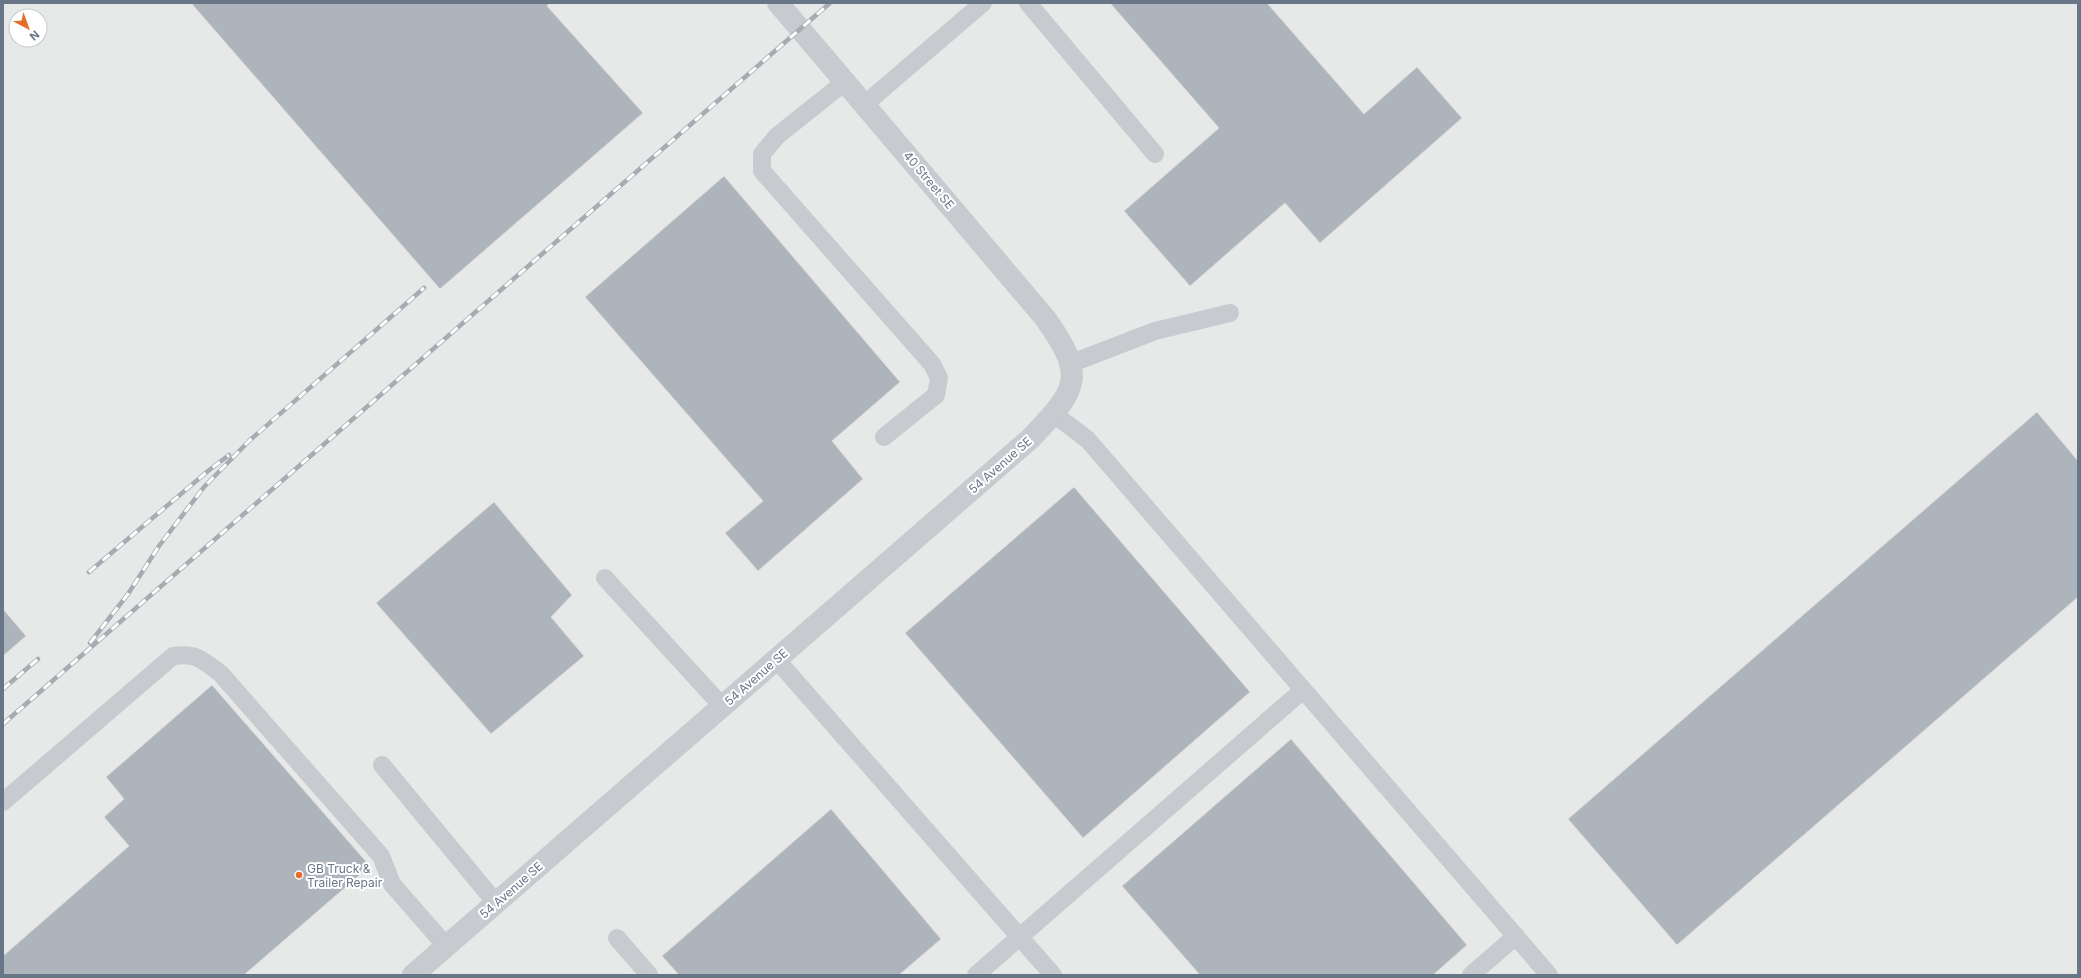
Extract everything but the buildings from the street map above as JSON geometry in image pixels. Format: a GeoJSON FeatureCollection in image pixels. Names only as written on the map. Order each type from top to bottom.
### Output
{"type":"FeatureCollection","features":[{"type":"Feature","properties":{"kind":"street","name":"40 Street SE"},"geometry":{"type":"LineString","coordinates":[[778,3],[846,81],[1045,318],[1063,344],[1072,363]]}},
{"type":"Feature","properties":{"kind":"street","name":"54 Avenue SE"},"geometry":{"type":"LineString","coordinates":[[413,975],[1030,439],[1054,414],[1072,388],[1072,363]]}},
{"type":"Feature","properties":{"kind":"lane"},"geometry":{"type":"LineString","coordinates":[[865,104],[983,3]]}},
{"type":"Feature","properties":{"kind":"lane"},"geometry":{"type":"LineString","coordinates":[[1028,3],[1155,154]]}},
{"type":"Feature","properties":{"kind":"lane"},"geometry":{"type":"LineString","coordinates":[[846,81],[777,136],[762,154],[762,171],[932,364],[939,378],[936,395],[884,437]]}},
{"type":"Feature","properties":{"kind":"lane"},"geometry":{"type":"LineString","coordinates":[[1072,363],[1155,331],[1230,313]]}},
{"type":"Feature","properties":{"kind":"lane"},"geometry":{"type":"LineString","coordinates":[[1054,414],[1088,440],[1549,975]]}},
{"type":"Feature","properties":{"kind":"lane"},"geometry":{"type":"LineString","coordinates":[[605,578],[722,706]]}},
{"type":"Feature","properties":{"kind":"lane"},"geometry":{"type":"LineString","coordinates":[[3,802],[173,656],[184,655],[199,657],[221,674],[381,856],[392,884],[446,946]]}},
{"type":"Feature","properties":{"kind":"lane"},"geometry":{"type":"LineString","coordinates":[[776,659],[1053,975]]}},
{"type":"Feature","properties":{"kind":"lane"},"geometry":{"type":"LineString","coordinates":[[976,975],[1303,690]]}},
{"type":"Feature","properties":{"kind":"lane"},"geometry":{"type":"LineString","coordinates":[[382,766],[496,903]]}},
{"type":"Feature","properties":{"kind":"lane"},"geometry":{"type":"LineString","coordinates":[[1471,975],[1516,936]]}},
{"type":"Feature","properties":{"kind":"lane"},"geometry":{"type":"LineString","coordinates":[[617,938],[649,975]]}},
{"type":"Feature","properties":{"kind":"shaded area"},"geometry":{"type":"Polygon","coordinates":[[[3,3],[2078,3],[2078,975],[3,975],[3,3]]]}},
{"type":"Feature","properties":{"kind":"railway"},"geometry":{"type":"LineString","coordinates":[[3,724],[830,3]]}},
{"type":"Feature","properties":{"kind":"railway"},"geometry":{"type":"LineString","coordinates":[[90,643],[128,594],[159,546],[204,487],[249,441],[424,288]]}},
{"type":"Feature","properties":{"kind":"railway"},"geometry":{"type":"LineString","coordinates":[[89,572],[229,455]]}},
{"type":"Feature","properties":{"kind":"railway"},"geometry":{"type":"LineString","coordinates":[[3,689],[38,659]]}},
{"type":"Feature","properties":{"kind":"place","name":"GB Truck & Trailer Repair"},"geometry":{"type":"Point","coordinates":[299,875]}}]}
